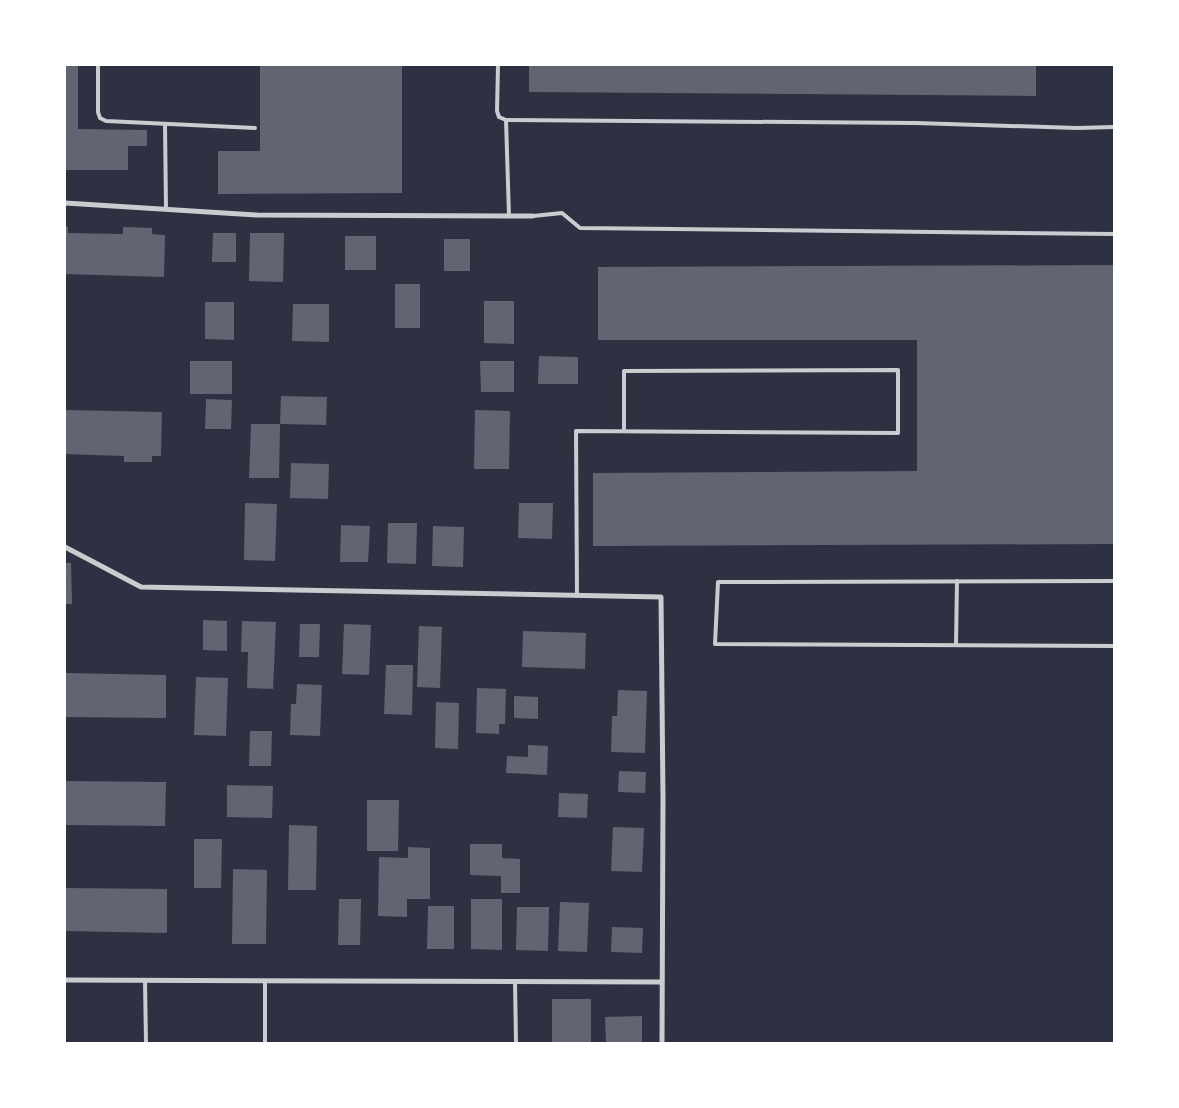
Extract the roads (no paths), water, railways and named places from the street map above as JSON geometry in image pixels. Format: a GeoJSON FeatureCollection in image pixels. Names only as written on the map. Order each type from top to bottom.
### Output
{"type":"FeatureCollection","features":[{"type":"Feature","properties":{"kind":"street"},"geometry":{"type":"LineString","coordinates":[[65,202],[256,215],[533,216]]}},
{"type":"Feature","properties":{"kind":"street"},"geometry":{"type":"LineString","coordinates":[[65,547],[141,587],[661,598],[663,798],[662,1043]]}},
{"type":"Feature","properties":{"kind":"street"},"geometry":{"type":"LineString","coordinates":[[65,980],[662,982]]}},
{"type":"Feature","properties":{"kind":"lane"},"geometry":{"type":"LineString","coordinates":[[98,65],[98,112],[100,118],[106,121],[255,128]]}},
{"type":"Feature","properties":{"kind":"lane"},"geometry":{"type":"LineString","coordinates":[[498,65],[497,111],[499,117],[506,120],[916,123],[1077,128],[1114,127]]}},
{"type":"Feature","properties":{"kind":"lane"},"geometry":{"type":"LineString","coordinates":[[506,120],[510,216]]}},
{"type":"Feature","properties":{"kind":"lane"},"geometry":{"type":"LineString","coordinates":[[165,124],[166,209]]}},
{"type":"Feature","properties":{"kind":"lane"},"geometry":{"type":"LineString","coordinates":[[533,216],[562,213],[580,228],[1114,234]]}},
{"type":"Feature","properties":{"kind":"lane"},"geometry":{"type":"LineString","coordinates":[[577,596],[576,431],[898,433],[898,370],[624,371],[624,431]]}},
{"type":"Feature","properties":{"kind":"lane"},"geometry":{"type":"LineString","coordinates":[[1114,581],[718,582],[715,644],[1114,646]]}},
{"type":"Feature","properties":{"kind":"lane"},"geometry":{"type":"LineString","coordinates":[[956,645],[957,582]]}},
{"type":"Feature","properties":{"kind":"lane"},"geometry":{"type":"LineString","coordinates":[[145,980],[146,1043]]}},
{"type":"Feature","properties":{"kind":"lane"},"geometry":{"type":"LineString","coordinates":[[265,1043],[266,981]]}},
{"type":"Feature","properties":{"kind":"lane"},"geometry":{"type":"LineString","coordinates":[[515,981],[516,1043]]}}]}
